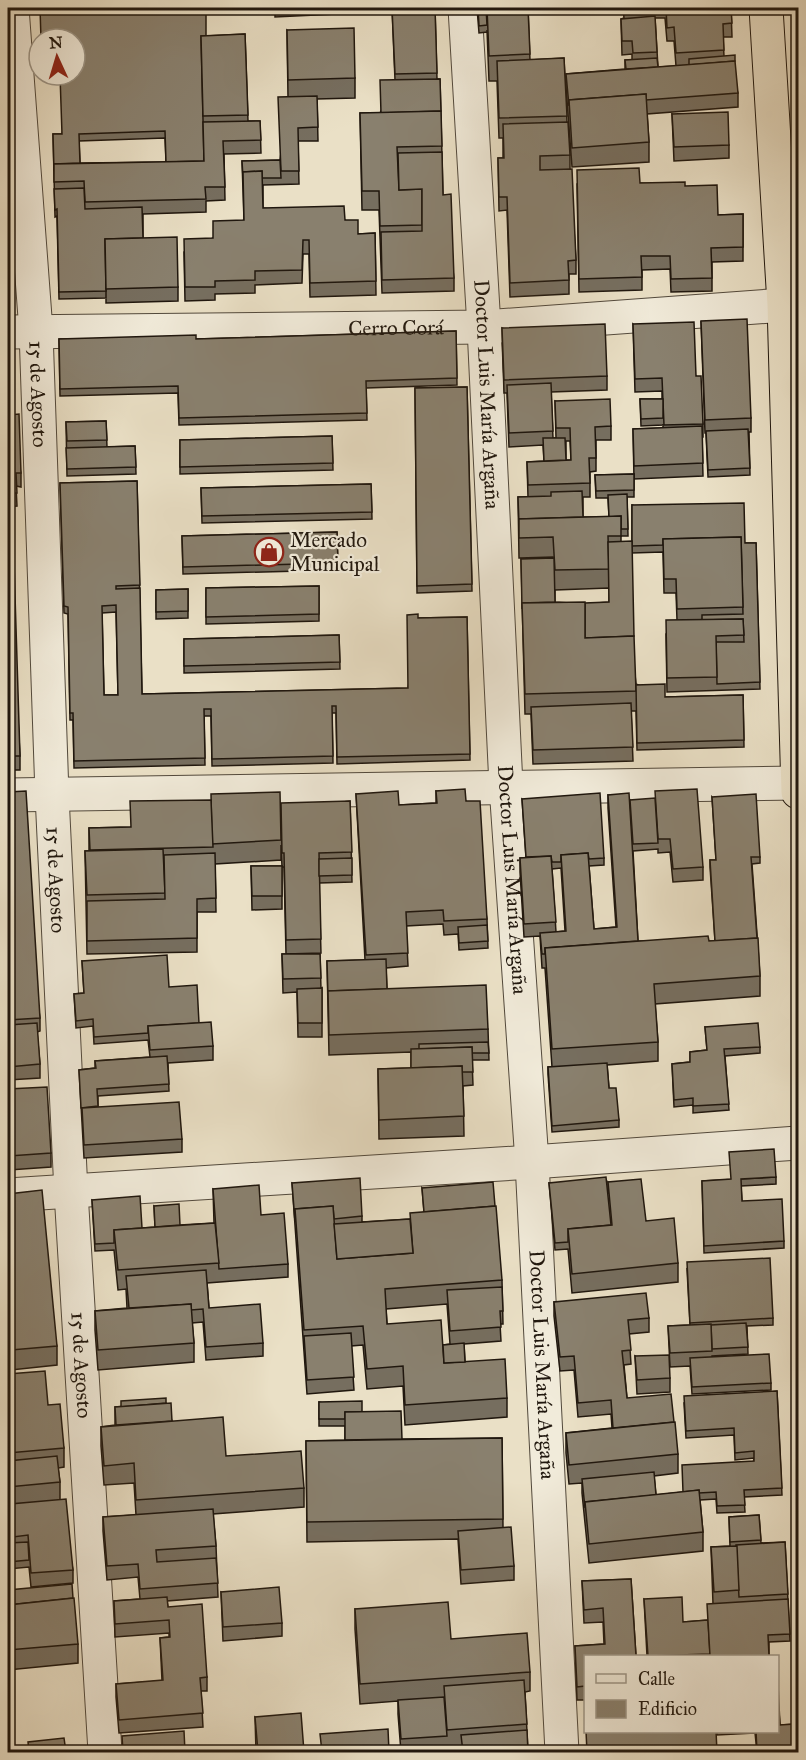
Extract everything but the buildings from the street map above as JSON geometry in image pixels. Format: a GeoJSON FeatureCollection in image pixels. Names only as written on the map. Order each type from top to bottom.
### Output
{"type":"FeatureCollection","features":[{"type":"Feature","properties":{"kind":"highway"},"geometry":{"type":"LineString","coordinates":[[766,8],[791,304],[798,792]]}},
{"type":"Feature","properties":{"kind":"street","name":"15 de Agosto"},"geometry":{"type":"LineString","coordinates":[[12,8],[22,331],[51,795],[71,1192],[105,1752]]}},
{"type":"Feature","properties":{"kind":"street","name":"Doctor Luis María Argaña"},"geometry":{"type":"LineString","coordinates":[[465,8],[484,327],[506,786],[532,1162],[562,1752]]}},
{"type":"Feature","properties":{"kind":"street","name":"Cerro Corá"},"geometry":{"type":"LineString","coordinates":[[22,331],[484,327],[791,304]]}},
{"type":"Feature","properties":{"kind":"street"},"geometry":{"type":"LineString","coordinates":[[8,795],[798,783]]}},
{"type":"Feature","properties":{"kind":"street"},"geometry":{"type":"LineString","coordinates":[[8,1195],[798,1143]]}},
{"type":"Feature","properties":{"kind":"place","name":"Mercado Municipal"},"geometry":{"type":"Point","coordinates":[269,552]}}]}
